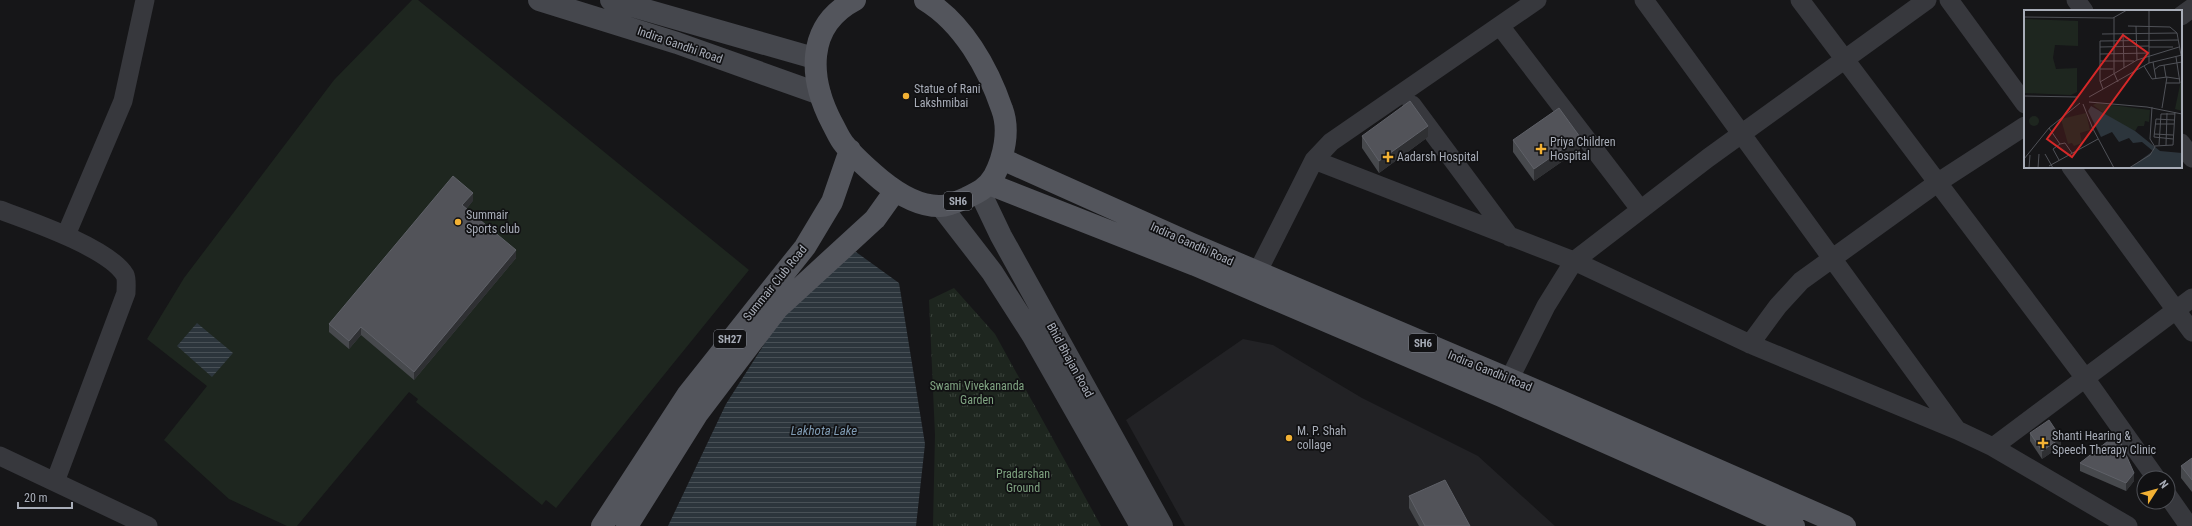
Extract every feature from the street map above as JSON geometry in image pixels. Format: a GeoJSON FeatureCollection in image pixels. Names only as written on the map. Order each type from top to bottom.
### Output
{"type":"FeatureCollection","features":[{"type":"Feature","properties":{"kind":"main road","name":"Indira Gandhi Road"},"geometry":{"type":"LineString","coordinates":[[539,0],[677,43],[820,94]]}},
{"type":"Feature","properties":{"kind":"main road","name":"Indira Gandhi Road"},"geometry":{"type":"LineString","coordinates":[[611,0],[814,58]]}},
{"type":"Feature","properties":{"kind":"main road"},"geometry":{"type":"LineString","coordinates":[[925,0],[949,20],[976,54],[989,76],[1003,111],[1006,136],[1002,159],[985,188]]}},
{"type":"Feature","properties":{"kind":"main road","name":"SH6"},"geometry":{"type":"LineString","coordinates":[[847,2],[829,22],[820,36],[814,58],[820,94],[840,137],[850,150],[872,172],[895,191],[920,204],[941,206],[985,188]]}},
{"type":"Feature","properties":{"kind":"main road","name":"Summair Club Road"},"geometry":{"type":"LineString","coordinates":[[602,526],[688,394],[805,247],[832,202],[850,150]]}},
{"type":"Feature","properties":{"kind":"main road","name":"Indira Gandhi Road"},"geometry":{"type":"LineString","coordinates":[[1002,159],[1257,273],[1505,388],[1794,526]]}},
{"type":"Feature","properties":{"kind":"main road","name":"Indira Gandhi Road"},"geometry":{"type":"LineString","coordinates":[[985,188],[1195,265],[1505,388],[1845,526]]}},
{"type":"Feature","properties":{"kind":"main road","name":"Bhid Bhajan Road"},"geometry":{"type":"LineString","coordinates":[[985,188],[1001,236],[1162,526]]}},
{"type":"Feature","properties":{"kind":"main road","name":"Summair Club Road"},"geometry":{"type":"LineString","coordinates":[[627,526],[698,413],[777,310],[874,219],[895,191]]}},
{"type":"Feature","properties":{"kind":"main road","name":"Bhid Bhajan Road"},"geometry":{"type":"LineString","coordinates":[[941,206],[992,272],[1033,336],[1141,526]]}},
{"type":"Feature","properties":{"kind":"street"},"geometry":{"type":"LineString","coordinates":[[66,235],[123,101],[146,0]]}},
{"type":"Feature","properties":{"kind":"street"},"geometry":{"type":"LineString","coordinates":[[1257,273],[1314,160],[1331,142],[1537,0]]}},
{"type":"Feature","properties":{"kind":"street"},"geometry":{"type":"LineString","coordinates":[[1644,0],[1834,258],[1957,430]]}},
{"type":"Feature","properties":{"kind":"street"},"geometry":{"type":"LineString","coordinates":[[1800,0],[2086,378],[2150,470]]}},
{"type":"Feature","properties":{"kind":"street"},"geometry":{"type":"LineString","coordinates":[[1505,388],[1546,306],[1574,261],[1640,209],[1927,0]]}},
{"type":"Feature","properties":{"kind":"street"},"geometry":{"type":"LineString","coordinates":[[1949,0],[2024,103]]}},
{"type":"Feature","properties":{"kind":"street"},"geometry":{"type":"LineString","coordinates":[[2076,0],[2083,10]]}},
{"type":"Feature","properties":{"kind":"street"},"geometry":{"type":"LineString","coordinates":[[2182,15],[2192,8]]}},
{"type":"Feature","properties":{"kind":"street"},"geometry":{"type":"LineString","coordinates":[[1500,26],[1640,209]]}},
{"type":"Feature","properties":{"kind":"street"},"geometry":{"type":"LineString","coordinates":[[1403,93],[1510,237]]}},
{"type":"Feature","properties":{"kind":"street"},"geometry":{"type":"LineString","coordinates":[[1750,344],[1778,306],[1802,281],[1937,183],[2024,127]]}},
{"type":"Feature","properties":{"kind":"street"},"geometry":{"type":"LineString","coordinates":[[2182,144],[2192,158]]}},
{"type":"Feature","properties":{"kind":"street"},"geometry":{"type":"LineString","coordinates":[[1314,160],[1574,261],[1750,344],[1957,430],[1993,447],[2128,526]]}},
{"type":"Feature","properties":{"kind":"street"},"geometry":{"type":"LineString","coordinates":[[2072,168],[2192,332]]}},
{"type":"Feature","properties":{"kind":"street"},"geometry":{"type":"LineString","coordinates":[[0,210],[66,235],[117,265],[126,276],[126,293],[55,482]]}},
{"type":"Feature","properties":{"kind":"street"},"geometry":{"type":"LineString","coordinates":[[1993,447],[2192,298]]}},
{"type":"Feature","properties":{"kind":"street"},"geometry":{"type":"LineString","coordinates":[[0,456],[148,526]]}},
{"type":"Feature","properties":{"kind":"street"},"geometry":{"type":"LineString","coordinates":[[2176,507],[2189,526]]}},
{"type":"Feature","properties":{"kind":"shaded area","name":"M. P. Shah collage"},"geometry":{"type":"Polygon","coordinates":[[[1243,339],[1273,345],[1362,398],[1478,456],[1555,526],[1185,526],[1126,420],[1243,339]]]}},
{"type":"Feature","properties":{"kind":"green space","name":"Summair Sports club"},"geometry":{"type":"Polygon","coordinates":[[[412,0],[418,0],[749,270],[556,508],[546,500],[542,505],[416,402],[418,399],[409,392],[297,526],[287,526],[229,499],[164,440],[207,386],[147,339],[184,278],[334,80],[412,0]]]}},
{"type":"Feature","properties":{"kind":"green space"},"geometry":{"type":"Polygon","coordinates":[[[954,288],[995,334],[1101,526],[933,526],[935,435],[929,300],[954,288]]]}},
{"type":"Feature","properties":{"kind":"water","name":"Lakhota Lake"},"geometry":{"type":"Polygon","coordinates":[[[856,252],[899,283],[925,444],[916,526],[668,526],[726,404],[800,288],[856,252]]]}},
{"type":"Feature","properties":{"kind":"water"},"geometry":{"type":"Polygon","coordinates":[[[197,323],[233,353],[212,377],[177,346],[197,323]]]}},
{"type":"Feature","properties":{"kind":"building"},"geometry":{"type":"Polygon","coordinates":[[[1410,101],[1428,126],[1379,161],[1362,136],[1410,101]]]}},
{"type":"Feature","properties":{"kind":"building"},"geometry":{"type":"Polygon","coordinates":[[[1559,108],[1580,137],[1534,169],[1513,140],[1559,108]]]}},
{"type":"Feature","properties":{"kind":"building"},"geometry":{"type":"Polygon","coordinates":[[[453,176],[473,193],[462,205],[516,250],[414,372],[361,327],[349,341],[329,324],[453,176]]]}},
{"type":"Feature","properties":{"kind":"building"},"geometry":{"type":"Polygon","coordinates":[[[2049,420],[2061,438],[2042,451],[2030,433],[2049,420]]]}},
{"type":"Feature","properties":{"kind":"building"},"geometry":{"type":"Polygon","coordinates":[[[2117,434],[2134,473],[2126,483],[2080,463],[2117,434]]]}},
{"type":"Feature","properties":{"kind":"building"},"geometry":{"type":"Polygon","coordinates":[[[2192,458],[2192,480],[2181,466],[2192,458]]]}},
{"type":"Feature","properties":{"kind":"building"},"geometry":{"type":"Polygon","coordinates":[[[1445,480],[1470,526],[1425,526],[1409,496],[1445,480]]]}},
{"type":"Feature","properties":{"kind":"place","name":"Statue of Rani Lakshmibai"},"geometry":{"type":"Point","coordinates":[906,96]}},
{"type":"Feature","properties":{"kind":"place","name":"Priya Children Hospital"},"geometry":{"type":"Point","coordinates":[1541,149]}},
{"type":"Feature","properties":{"kind":"place","name":"Aadarsh Hospital"},"geometry":{"type":"Point","coordinates":[1388,157]}},
{"type":"Feature","properties":{"kind":"place","name":"Summair Sports club"},"geometry":{"type":"Point","coordinates":[458,222]}},
{"type":"Feature","properties":{"kind":"place","name":"M. P. Shah collage"},"geometry":{"type":"Point","coordinates":[1289,438]}},
{"type":"Feature","properties":{"kind":"place","name":"Shanti Hearing & Speech Therapy Clinic"},"geometry":{"type":"Point","coordinates":[2043,443]}},
{"type":"Feature","properties":{"kind":"park label","name":"Swami Vivekananda Garden"},"geometry":{"type":"Point","coordinates":[977,393]}},
{"type":"Feature","properties":{"kind":"park label","name":"Pradarshan Ground"},"geometry":{"type":"Point","coordinates":[1023,481]}}]}
